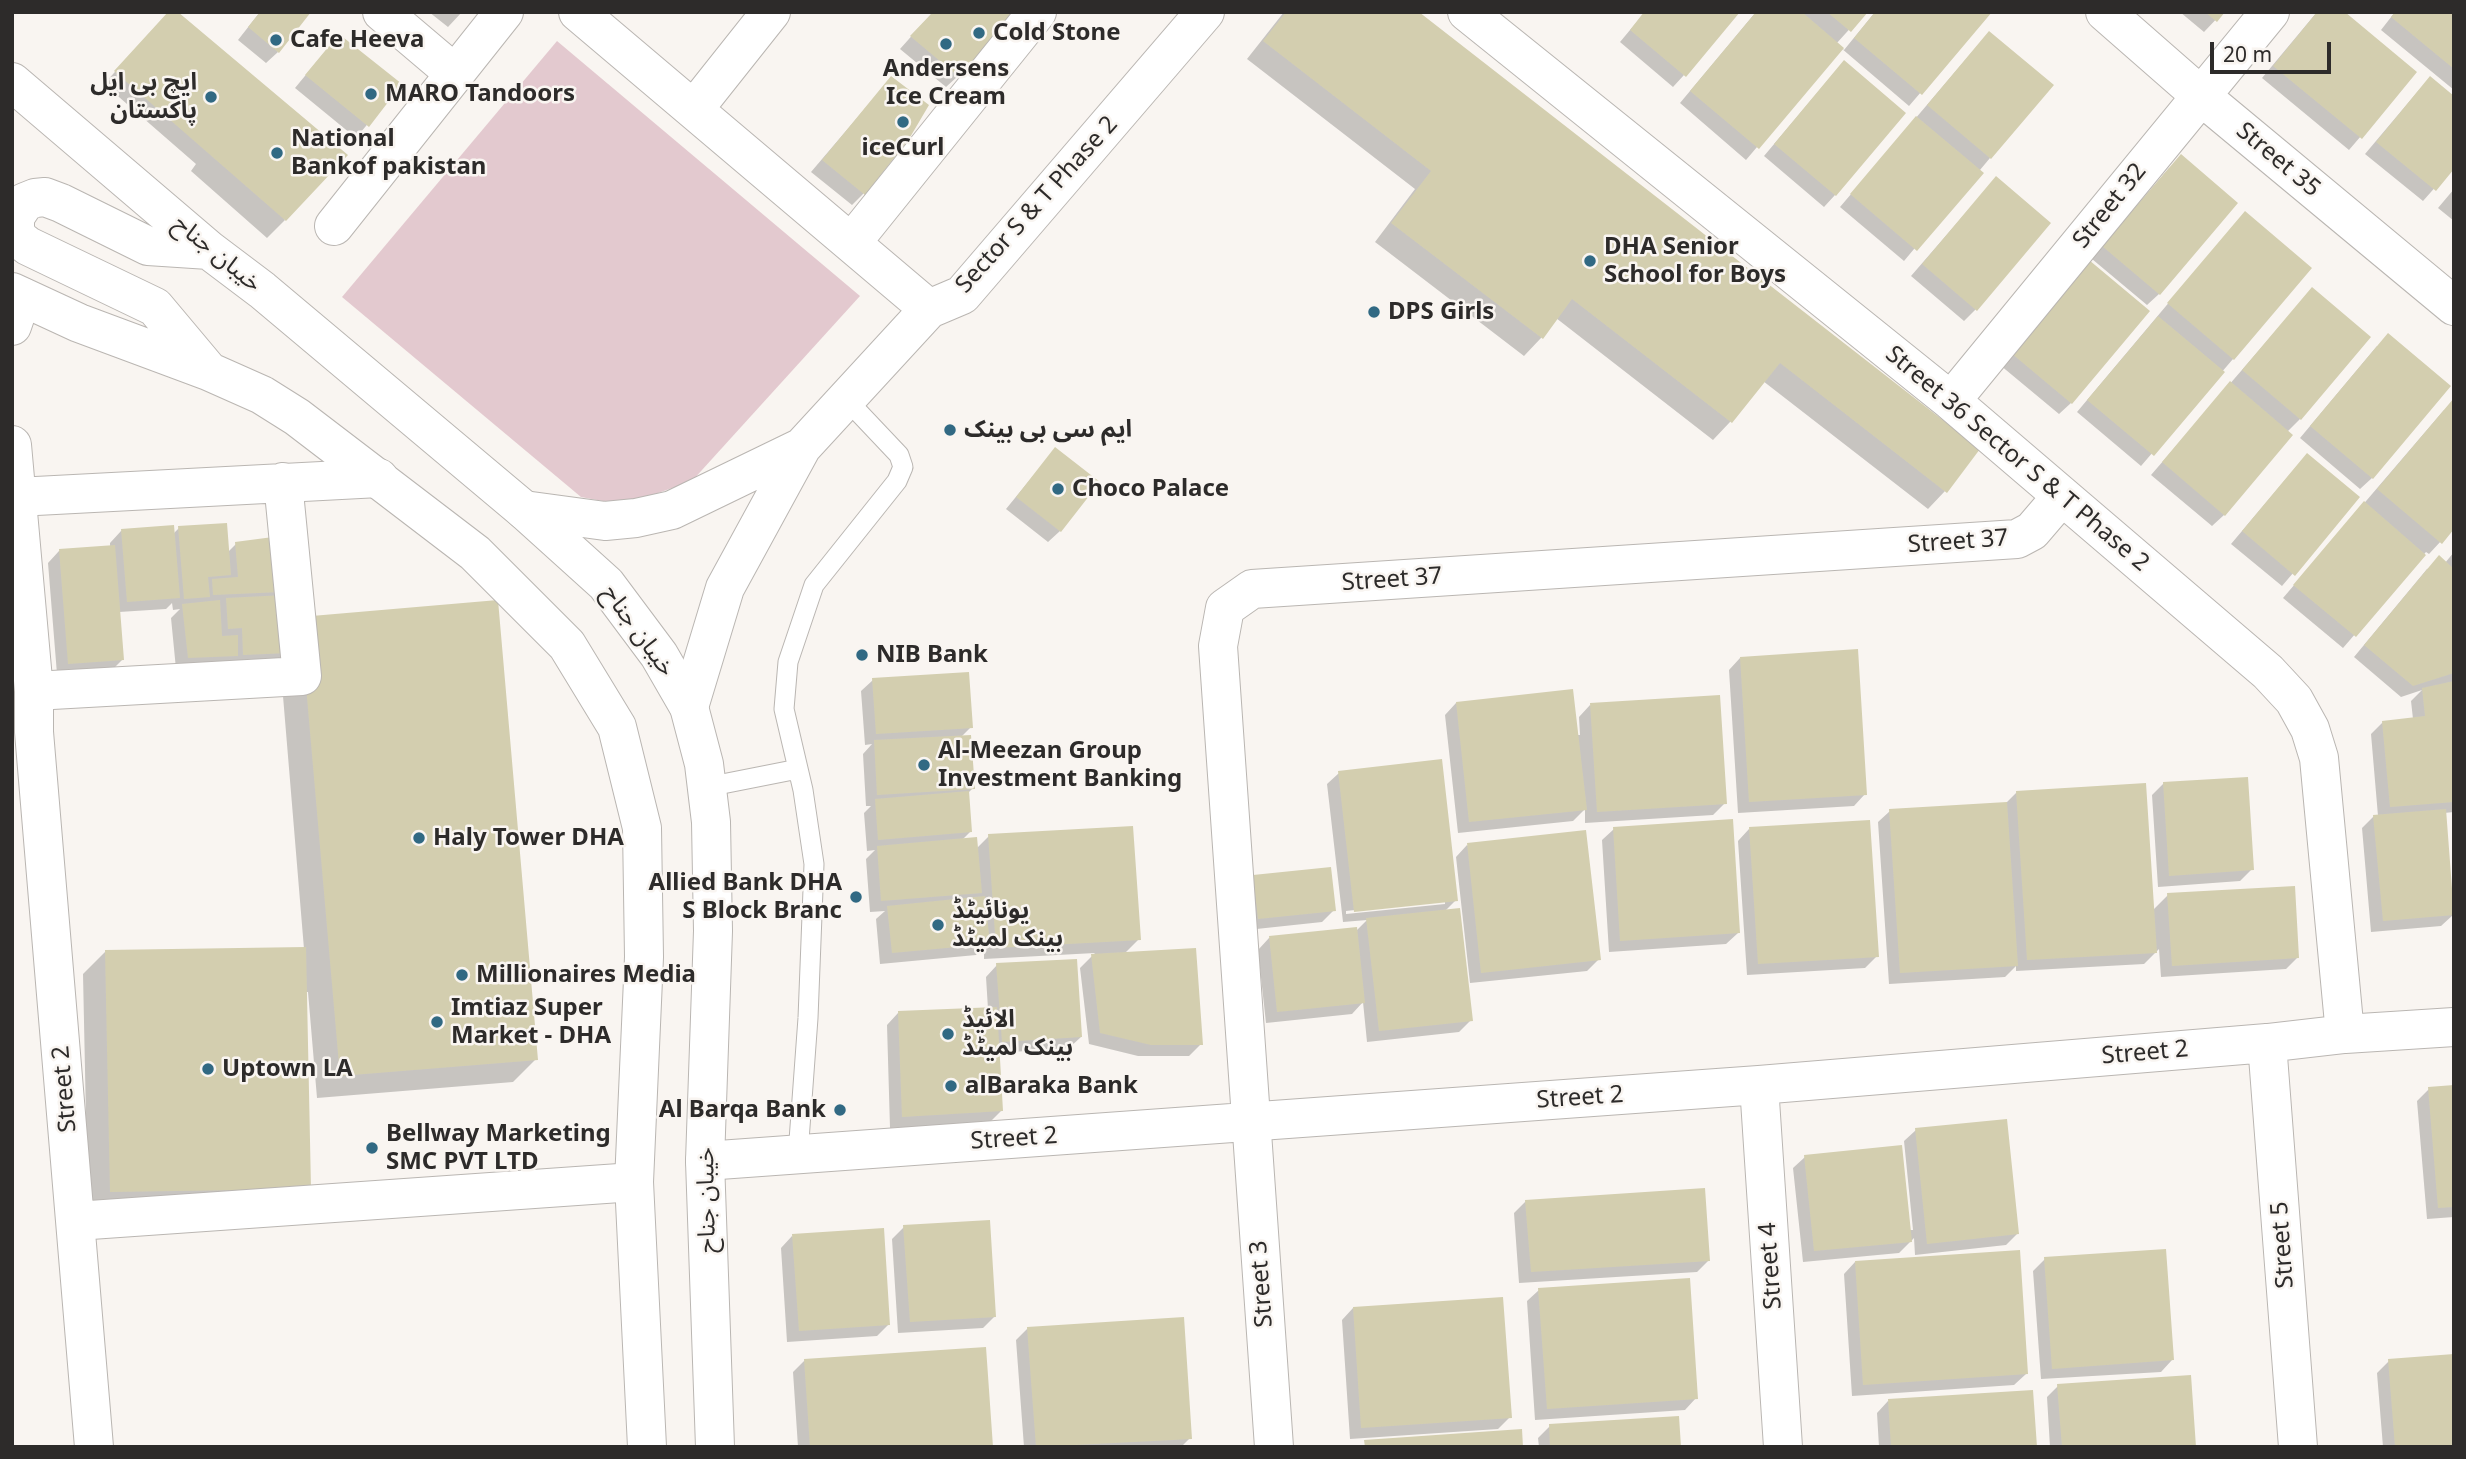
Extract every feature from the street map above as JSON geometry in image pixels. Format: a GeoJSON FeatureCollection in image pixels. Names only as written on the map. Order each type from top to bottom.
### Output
{"type":"FeatureCollection","features":[{"type":"Feature","properties":{"kind":"street"},"geometry":{"type":"LineString","coordinates":[[382,12],[454,73]]}},
{"type":"Feature","properties":{"kind":"street"},"geometry":{"type":"LineString","coordinates":[[334,226],[504,12]]}},
{"type":"Feature","properties":{"kind":"street"},"geometry":{"type":"LineString","coordinates":[[578,12],[929,309]]}},
{"type":"Feature","properties":{"kind":"street"},"geometry":{"type":"LineString","coordinates":[[694,109],[771,12]]}},
{"type":"Feature","properties":{"kind":"street"},"geometry":{"type":"LineString","coordinates":[[852,242],[1037,12]]}},
{"type":"Feature","properties":{"kind":"street","name":"Sector S & T Phase 2"},"geometry":{"type":"LineString","coordinates":[[690,708],[725,588],[802,447],[929,309],[962,295],[1205,12]]}},
{"type":"Feature","properties":{"kind":"street","name":"Street 36 Sector S & T Phase 2"},"geometry":{"type":"LineString","coordinates":[[1467,12],[1951,401],[2268,671],[2294,699],[2310,729],[2319,758],[2345,1034]]}},
{"type":"Feature","properties":{"kind":"street","name":"Street 35"},"geometry":{"type":"LineString","coordinates":[[2105,12],[2201,96],[2454,306]]}},
{"type":"Feature","properties":{"kind":"street","name":"Street 32"},"geometry":{"type":"LineString","coordinates":[[1951,401],[2270,12]]}},
{"type":"Feature","properties":{"kind":"street","name":"خیبان جناح"},"geometry":{"type":"LineString","coordinates":[[12,82],[209,250],[262,290],[524,510],[606,583],[659,655],[690,708],[705,764],[711,822],[713,931],[705,1161],[715,1447]]}},
{"type":"Feature","properties":{"kind":"street"},"geometry":{"type":"LineString","coordinates":[[208,371],[155,307],[28,246],[19,239],[15,230],[15,217],[25,202],[45,197],[61,202],[148,246],[209,250]]}},
{"type":"Feature","properties":{"kind":"street"},"geometry":{"type":"LineString","coordinates":[[16,305],[79,323],[208,371],[261,395],[297,416],[475,552],[567,645],[617,727],[642,828],[644,957],[634,1182],[646,1447]]}},
{"type":"Feature","properties":{"kind":"street","name":"Street 2"},"geometry":{"type":"LineString","coordinates":[[12,446],[34,691],[23,733],[76,1221],[94,1447]]}},
{"type":"Feature","properties":{"kind":"street","name":"Sector S & T Phase 2"},"geometry":{"type":"LineString","coordinates":[[524,510],[605,521],[636,519],[672,510],[802,447]]}},
{"type":"Feature","properties":{"kind":"street"},"geometry":{"type":"LineString","coordinates":[[16,497],[379,478]]}},
{"type":"Feature","properties":{"kind":"street"},"geometry":{"type":"LineString","coordinates":[[34,691],[302,676],[283,482]]}},
{"type":"Feature","properties":{"kind":"street","name":"Street 37"},"geometry":{"type":"LineString","coordinates":[[1250,1122],[1218,646],[1225,608],[1252,589],[2017,539],[2032,531],[2062,496]]}},
{"type":"Feature","properties":{"kind":"street","name":"Street 2"},"geometry":{"type":"LineString","coordinates":[[705,1161],[1759,1085],[2454,1027]]}},
{"type":"Feature","properties":{"kind":"street","name":"Street 5"},"geometry":{"type":"LineString","coordinates":[[2267,1043],[2298,1447]]}},
{"type":"Feature","properties":{"kind":"street","name":"Street 4"},"geometry":{"type":"LineString","coordinates":[[1759,1085],[1783,1447]]}},
{"type":"Feature","properties":{"kind":"street","name":"Street 3"},"geometry":{"type":"LineString","coordinates":[[1250,1122],[1274,1447]]}},
{"type":"Feature","properties":{"kind":"street"},"geometry":{"type":"LineString","coordinates":[[76,1221],[634,1182]]}},
{"type":"Feature","properties":{"kind":"lane"},"geometry":{"type":"LineString","coordinates":[[797,1154],[808,1018],[814,864],[803,790],[784,709],[788,662],[814,585],[897,481],[903,467],[899,455],[846,399]]}},
{"type":"Feature","properties":{"kind":"lane"},"geometry":{"type":"LineString","coordinates":[[707,787],[798,769]]}},
{"type":"Feature","properties":{"kind":"shaded area"},"geometry":{"type":"Polygon","coordinates":[[[557,41],[860,296],[692,481],[624,505],[581,497],[342,297],[557,41]]]}},
{"type":"Feature","properties":{"kind":"building"},"geometry":{"type":"Polygon","coordinates":[[[168,12],[178,12],[348,155],[286,221],[114,71],[168,12]]]}},
{"type":"Feature","properties":{"kind":"building","name":"Cafe Heeva"},"geometry":{"type":"Polygon","coordinates":[[[260,12],[311,12],[279,53],[248,27],[260,12]]]}},
{"type":"Feature","properties":{"kind":"building"},"geometry":{"type":"Polygon","coordinates":[[[933,12],[1014,12],[959,77],[910,36],[933,12]]]}},
{"type":"Feature","properties":{"kind":"building","name":"DHA Senior School for Boys"},"geometry":{"type":"Polygon","coordinates":[[[1286,12],[1419,12],[1980,449],[1947,493],[1780,363],[1732,423],[1572,299],[1543,339],[1391,223],[1431,171],[1263,41],[1286,12]]]}},
{"type":"Feature","properties":{"kind":"building"},"geometry":{"type":"Polygon","coordinates":[[[1644,12],[1740,12],[1686,77],[1630,30],[1644,12]]]}},
{"type":"Feature","properties":{"kind":"building"},"geometry":{"type":"Polygon","coordinates":[[[1756,12],[1802,12],[1844,48],[1759,149],[1690,91],[1756,12]]]}},
{"type":"Feature","properties":{"kind":"building"},"geometry":{"type":"Polygon","coordinates":[[[1827,12],[1868,12],[1851,32],[1827,12]]]}},
{"type":"Feature","properties":{"kind":"building"},"geometry":{"type":"Polygon","coordinates":[[[1875,12],[1992,12],[1922,95],[1854,38],[1875,12]]]}},
{"type":"Feature","properties":{"kind":"building"},"geometry":{"type":"Polygon","coordinates":[[[2205,12],[2225,12],[2217,22],[2205,12]]]}},
{"type":"Feature","properties":{"kind":"building"},"geometry":{"type":"Polygon","coordinates":[[[2317,12],[2345,12],[2417,72],[2362,139],[2273,66],[2317,12]]]}},
{"type":"Feature","properties":{"kind":"building"},"geometry":{"type":"Polygon","coordinates":[[[2395,12],[2454,12],[2454,69],[2391,17],[2395,12]]]}},
{"type":"Feature","properties":{"kind":"building"},"geometry":{"type":"Polygon","coordinates":[[[1989,31],[2054,85],[1991,159],[1927,105],[1989,31]]]}},
{"type":"Feature","properties":{"kind":"building"},"geometry":{"type":"Polygon","coordinates":[[[339,34],[402,84],[369,127],[305,75],[339,34]]]}},
{"type":"Feature","properties":{"kind":"building"},"geometry":{"type":"Polygon","coordinates":[[[1844,60],[1906,113],[1836,196],[1774,144],[1844,60]]]}},
{"type":"Feature","properties":{"kind":"building"},"geometry":{"type":"Polygon","coordinates":[[[891,76],[929,105],[909,139],[865,195],[822,160],[891,76]]]}},
{"type":"Feature","properties":{"kind":"building"},"geometry":{"type":"Polygon","coordinates":[[[2430,76],[2454,96],[2454,169],[2436,191],[2376,142],[2430,76]]]}},
{"type":"Feature","properties":{"kind":"building"},"geometry":{"type":"Polygon","coordinates":[[[1916,116],[1984,173],[1917,251],[1850,194],[1916,116]]]}},
{"type":"Feature","properties":{"kind":"building"},"geometry":{"type":"Polygon","coordinates":[[[2181,154],[2238,203],[2160,295],[2102,246],[2181,154]]]}},
{"type":"Feature","properties":{"kind":"building"},"geometry":{"type":"Polygon","coordinates":[[[1996,176],[2051,223],[1977,311],[1922,264],[1996,176]]]}},
{"type":"Feature","properties":{"kind":"building"},"geometry":{"type":"Polygon","coordinates":[[[2245,211],[2312,268],[2234,360],[2167,303],[2245,211]]]}},
{"type":"Feature","properties":{"kind":"building"},"geometry":{"type":"Polygon","coordinates":[[[2089,260],[2150,311],[2072,404],[2011,353],[2089,260]]]}},
{"type":"Feature","properties":{"kind":"building"},"geometry":{"type":"Polygon","coordinates":[[[2312,287],[2371,337],[2301,420],[2242,370],[2312,287]]]}},
{"type":"Feature","properties":{"kind":"building"},"geometry":{"type":"Polygon","coordinates":[[[2158,316],[2225,372],[2154,456],[2087,400],[2158,316]]]}},
{"type":"Feature","properties":{"kind":"building"},"geometry":{"type":"Polygon","coordinates":[[[2388,333],[2451,386],[2373,479],[2310,426],[2388,333]]]}},
{"type":"Feature","properties":{"kind":"building"},"geometry":{"type":"Polygon","coordinates":[[[2230,381],[2293,435],[2225,516],[2162,462],[2230,381]]]}},
{"type":"Feature","properties":{"kind":"building"},"geometry":{"type":"Polygon","coordinates":[[[2454,398],[2454,529],[2442,544],[2377,489],[2454,398]]]}},
{"type":"Feature","properties":{"kind":"building","name":"Choco Palace"},"geometry":{"type":"Polygon","coordinates":[[[1055,447],[1100,482],[1061,532],[1016,497],[1055,447]]]}},
{"type":"Feature","properties":{"kind":"building"},"geometry":{"type":"Polygon","coordinates":[[[2307,453],[2360,497],[2295,576],[2242,531],[2307,453]]]}},
{"type":"Feature","properties":{"kind":"building"},"geometry":{"type":"Polygon","coordinates":[[[2364,501],[2426,555],[2356,637],[2293,585],[2364,501]]]}},
{"type":"Feature","properties":{"kind":"building"},"geometry":{"type":"Polygon","coordinates":[[[227,523],[231,575],[208,577],[210,597],[184,599],[178,526],[227,523]]]}},
{"type":"Feature","properties":{"kind":"building"},"geometry":{"type":"Polygon","coordinates":[[[174,525],[180,598],[127,602],[121,529],[174,525]]]}},
{"type":"Feature","properties":{"kind":"building"},"geometry":{"type":"Polygon","coordinates":[[[273,537],[281,592],[213,595],[212,579],[238,577],[235,542],[273,537]]]}},
{"type":"Feature","properties":{"kind":"building"},"geometry":{"type":"Polygon","coordinates":[[[115,545],[124,660],[68,664],[59,549],[115,545]]]}},
{"type":"Feature","properties":{"kind":"building"},"geometry":{"type":"Polygon","coordinates":[[[2439,555],[2454,569],[2454,673],[2413,686],[2364,645],[2439,555]]]}},
{"type":"Feature","properties":{"kind":"building"},"geometry":{"type":"Polygon","coordinates":[[[286,595],[289,653],[243,655],[242,628],[228,629],[226,598],[286,595]]]}},
{"type":"Feature","properties":{"kind":"building"},"geometry":{"type":"Polygon","coordinates":[[[220,600],[222,636],[238,635],[238,656],[188,658],[182,604],[220,600]]]}},
{"type":"Feature","properties":{"kind":"building","name":"Haly Tower DHA"},"geometry":{"type":"Polygon","coordinates":[[[498,600],[538,1060],[340,1076],[300,617],[498,600]]]}},
{"type":"Feature","properties":{"kind":"building"},"geometry":{"type":"Polygon","coordinates":[[[1858,649],[1867,795],[1749,802],[1740,657],[1858,649]]]}},
{"type":"Feature","properties":{"kind":"building"},"geometry":{"type":"Polygon","coordinates":[[[969,672],[973,728],[876,734],[872,678],[969,672]]]}},
{"type":"Feature","properties":{"kind":"building"},"geometry":{"type":"Polygon","coordinates":[[[2454,681],[2454,802],[2390,807],[2382,721],[2425,716],[2422,688],[2454,681]]]}},
{"type":"Feature","properties":{"kind":"building"},"geometry":{"type":"Polygon","coordinates":[[[1573,689],[1587,810],[1469,822],[1456,702],[1573,689]]]}},
{"type":"Feature","properties":{"kind":"building"},"geometry":{"type":"Polygon","coordinates":[[[1720,695],[1727,804],[1597,812],[1590,703],[1720,695]]]}},
{"type":"Feature","properties":{"kind":"building","name":"Al-Meezan Group Investment Banking"},"geometry":{"type":"Polygon","coordinates":[[[971,735],[975,789],[877,795],[874,740],[971,735]]]}},
{"type":"Feature","properties":{"kind":"building"},"geometry":{"type":"Polygon","coordinates":[[[1442,759],[1458,901],[1354,912],[1338,771],[1442,759]]]}},
{"type":"Feature","properties":{"kind":"building"},"geometry":{"type":"Polygon","coordinates":[[[2248,777],[2254,870],[2169,876],[2163,782],[2248,777]]]}},
{"type":"Feature","properties":{"kind":"building"},"geometry":{"type":"Polygon","coordinates":[[[2146,783],[2157,953],[2027,960],[2016,791],[2146,783]]]}},
{"type":"Feature","properties":{"kind":"building"},"geometry":{"type":"Polygon","coordinates":[[[969,791],[972,832],[878,840],[875,799],[969,791]]]}},
{"type":"Feature","properties":{"kind":"building"},"geometry":{"type":"Polygon","coordinates":[[[2007,802],[2018,966],[1900,973],[1889,809],[2007,802]]]}},
{"type":"Feature","properties":{"kind":"building"},"geometry":{"type":"Polygon","coordinates":[[[2446,809],[2454,915],[2383,921],[2373,815],[2446,809]]]}},
{"type":"Feature","properties":{"kind":"building"},"geometry":{"type":"Polygon","coordinates":[[[1733,819],[1740,933],[1620,941],[1613,827],[1733,819]]]}},
{"type":"Feature","properties":{"kind":"building"},"geometry":{"type":"Polygon","coordinates":[[[1870,820],[1879,957],[1758,964],[1749,827],[1870,820]]]}},
{"type":"Feature","properties":{"kind":"building"},"geometry":{"type":"Polygon","coordinates":[[[1133,826],[1141,940],[996,948],[988,834],[1133,826]]]}},
{"type":"Feature","properties":{"kind":"building"},"geometry":{"type":"Polygon","coordinates":[[[1586,830],[1601,960],[1481,973],[1467,843],[1586,830]]]}},
{"type":"Feature","properties":{"kind":"building"},"geometry":{"type":"Polygon","coordinates":[[[977,837],[982,893],[881,901],[877,846],[977,837]]]}},
{"type":"Feature","properties":{"kind":"building"},"geometry":{"type":"Polygon","coordinates":[[[1331,867],[1336,911],[1258,919],[1253,875],[1331,867]]]}},
{"type":"Feature","properties":{"kind":"building"},"geometry":{"type":"Polygon","coordinates":[[[2295,886],[2299,958],[2172,966],[2167,893],[2295,886]]]}},
{"type":"Feature","properties":{"kind":"building","name":"یونائیٹڈ بینک لمیٹڈ"},"geometry":{"type":"Polygon","coordinates":[[[985,896],[990,944],[892,953],[887,906],[985,896]]]}},
{"type":"Feature","properties":{"kind":"building"},"geometry":{"type":"Polygon","coordinates":[[[1460,908],[1473,1021],[1379,1031],[1366,918],[1460,908]]]}},
{"type":"Feature","properties":{"kind":"building"},"geometry":{"type":"Polygon","coordinates":[[[1357,927],[1365,1003],[1277,1012],[1269,936],[1357,927]]]}},
{"type":"Feature","properties":{"kind":"building","name":"Uptown LA"},"geometry":{"type":"Polygon","coordinates":[[[306,947],[311,1189],[110,1192],[105,950],[306,947]]]}},
{"type":"Feature","properties":{"kind":"building"},"geometry":{"type":"Polygon","coordinates":[[[1196,948],[1203,1045],[1151,1045],[1100,1033],[1091,954],[1196,948]]]}},
{"type":"Feature","properties":{"kind":"building"},"geometry":{"type":"Polygon","coordinates":[[[1077,959],[1082,1037],[1002,1042],[996,963],[1077,959]]]}},
{"type":"Feature","properties":{"kind":"building"},"geometry":{"type":"Polygon","coordinates":[[[997,1007],[1003,1111],[902,1117],[898,1011],[997,1007]]]}},
{"type":"Feature","properties":{"kind":"building"},"geometry":{"type":"Polygon","coordinates":[[[2454,1085],[2454,1207],[2438,1208],[2428,1087],[2454,1085]]]}},
{"type":"Feature","properties":{"kind":"building"},"geometry":{"type":"Polygon","coordinates":[[[2007,1119],[2019,1234],[1927,1244],[1915,1128],[2007,1119]]]}},
{"type":"Feature","properties":{"kind":"building"},"geometry":{"type":"Polygon","coordinates":[[[1902,1145],[1912,1242],[1814,1251],[1804,1155],[1902,1145]]]}},
{"type":"Feature","properties":{"kind":"building"},"geometry":{"type":"Polygon","coordinates":[[[1705,1188],[1710,1261],[1531,1272],[1525,1200],[1705,1188]]]}},
{"type":"Feature","properties":{"kind":"building"},"geometry":{"type":"Polygon","coordinates":[[[990,1220],[996,1317],[910,1322],[903,1225],[990,1220]]]}},
{"type":"Feature","properties":{"kind":"building"},"geometry":{"type":"Polygon","coordinates":[[[884,1228],[890,1325],[799,1331],[792,1234],[884,1228]]]}},
{"type":"Feature","properties":{"kind":"building"},"geometry":{"type":"Polygon","coordinates":[[[2166,1249],[2174,1360],[2052,1369],[2044,1257],[2166,1249]]]}},
{"type":"Feature","properties":{"kind":"building"},"geometry":{"type":"Polygon","coordinates":[[[2020,1250],[2028,1374],[1863,1385],[1855,1261],[2020,1250]]]}},
{"type":"Feature","properties":{"kind":"building"},"geometry":{"type":"Polygon","coordinates":[[[1690,1278],[1698,1399],[1547,1409],[1538,1288],[1690,1278]]]}},
{"type":"Feature","properties":{"kind":"building"},"geometry":{"type":"Polygon","coordinates":[[[1503,1297],[1512,1418],[1361,1428],[1353,1307],[1503,1297]]]}},
{"type":"Feature","properties":{"kind":"building"},"geometry":{"type":"Polygon","coordinates":[[[1184,1317],[1192,1439],[1036,1447],[1027,1327],[1184,1317]]]}},
{"type":"Feature","properties":{"kind":"building"},"geometry":{"type":"Polygon","coordinates":[[[986,1347],[993,1447],[810,1447],[804,1359],[986,1347]]]}},
{"type":"Feature","properties":{"kind":"building"},"geometry":{"type":"Polygon","coordinates":[[[2454,1354],[2454,1447],[2395,1447],[2388,1359],[2454,1354]]]}},
{"type":"Feature","properties":{"kind":"building"},"geometry":{"type":"Polygon","coordinates":[[[2191,1375],[2196,1447],[2062,1447],[2057,1384],[2191,1375]]]}},
{"type":"Feature","properties":{"kind":"building"},"geometry":{"type":"Polygon","coordinates":[[[2033,1390],[2037,1447],[1891,1447],[1888,1399],[2033,1390]]]}},
{"type":"Feature","properties":{"kind":"building"},"geometry":{"type":"Polygon","coordinates":[[[1679,1416],[1681,1447],[1550,1447],[1549,1424],[1679,1416]]]}},
{"type":"Feature","properties":{"kind":"building"},"geometry":{"type":"Polygon","coordinates":[[[1522,1429],[1523,1447],[1365,1447],[1364,1440],[1522,1429]]]}},
{"type":"Feature","properties":{"kind":"place","name":"Cold Stone"},"geometry":{"type":"Point","coordinates":[979,33]}},
{"type":"Feature","properties":{"kind":"place","name":"Cafe Heeva"},"geometry":{"type":"Point","coordinates":[276,40]}},
{"type":"Feature","properties":{"kind":"place","name":"Andersens Ice Cream"},"geometry":{"type":"Point","coordinates":[946,44]}},
{"type":"Feature","properties":{"kind":"place","name":"MARO Tandoors"},"geometry":{"type":"Point","coordinates":[371,94]}},
{"type":"Feature","properties":{"kind":"place","name":"ایچ بی ایل پاکستان"},"geometry":{"type":"Point","coordinates":[211,97]}},
{"type":"Feature","properties":{"kind":"place","name":"iceCurl"},"geometry":{"type":"Point","coordinates":[903,122]}},
{"type":"Feature","properties":{"kind":"place","name":"National Bankof pakistan"},"geometry":{"type":"Point","coordinates":[277,153]}},
{"type":"Feature","properties":{"kind":"place","name":"DHA Senior School for Boys"},"geometry":{"type":"Point","coordinates":[1590,261]}},
{"type":"Feature","properties":{"kind":"place","name":"DPS Girls"},"geometry":{"type":"Point","coordinates":[1374,312]}},
{"type":"Feature","properties":{"kind":"place","name":"ایم سی بی بینک"},"geometry":{"type":"Point","coordinates":[950,430]}},
{"type":"Feature","properties":{"kind":"place","name":"Choco Palace"},"geometry":{"type":"Point","coordinates":[1058,489]}},
{"type":"Feature","properties":{"kind":"place","name":"NIB Bank"},"geometry":{"type":"Point","coordinates":[862,655]}},
{"type":"Feature","properties":{"kind":"place","name":"Al-Meezan Group Investment Banking"},"geometry":{"type":"Point","coordinates":[924,765]}},
{"type":"Feature","properties":{"kind":"place","name":"Haly Tower DHA"},"geometry":{"type":"Point","coordinates":[419,838]}},
{"type":"Feature","properties":{"kind":"place","name":"Allied Bank DHA S Block Branc"},"geometry":{"type":"Point","coordinates":[856,897]}},
{"type":"Feature","properties":{"kind":"place","name":"یونائیٹڈ بینک لمیٹڈ"},"geometry":{"type":"Point","coordinates":[938,925]}},
{"type":"Feature","properties":{"kind":"place","name":"Millionaires Media"},"geometry":{"type":"Point","coordinates":[462,975]}},
{"type":"Feature","properties":{"kind":"place","name":"Imtiaz Super Market - DHA"},"geometry":{"type":"Point","coordinates":[437,1022]}},
{"type":"Feature","properties":{"kind":"place","name":"الائیڈ بینک لمیٹڈ"},"geometry":{"type":"Point","coordinates":[948,1034]}},
{"type":"Feature","properties":{"kind":"place","name":"Uptown LA"},"geometry":{"type":"Point","coordinates":[208,1069]}},
{"type":"Feature","properties":{"kind":"place","name":"alBaraka Bank"},"geometry":{"type":"Point","coordinates":[951,1086]}},
{"type":"Feature","properties":{"kind":"place","name":"Al Barqa Bank"},"geometry":{"type":"Point","coordinates":[840,1110]}},
{"type":"Feature","properties":{"kind":"place","name":"Bellway Marketing SMC PVT LTD"},"geometry":{"type":"Point","coordinates":[372,1148]}}]}
